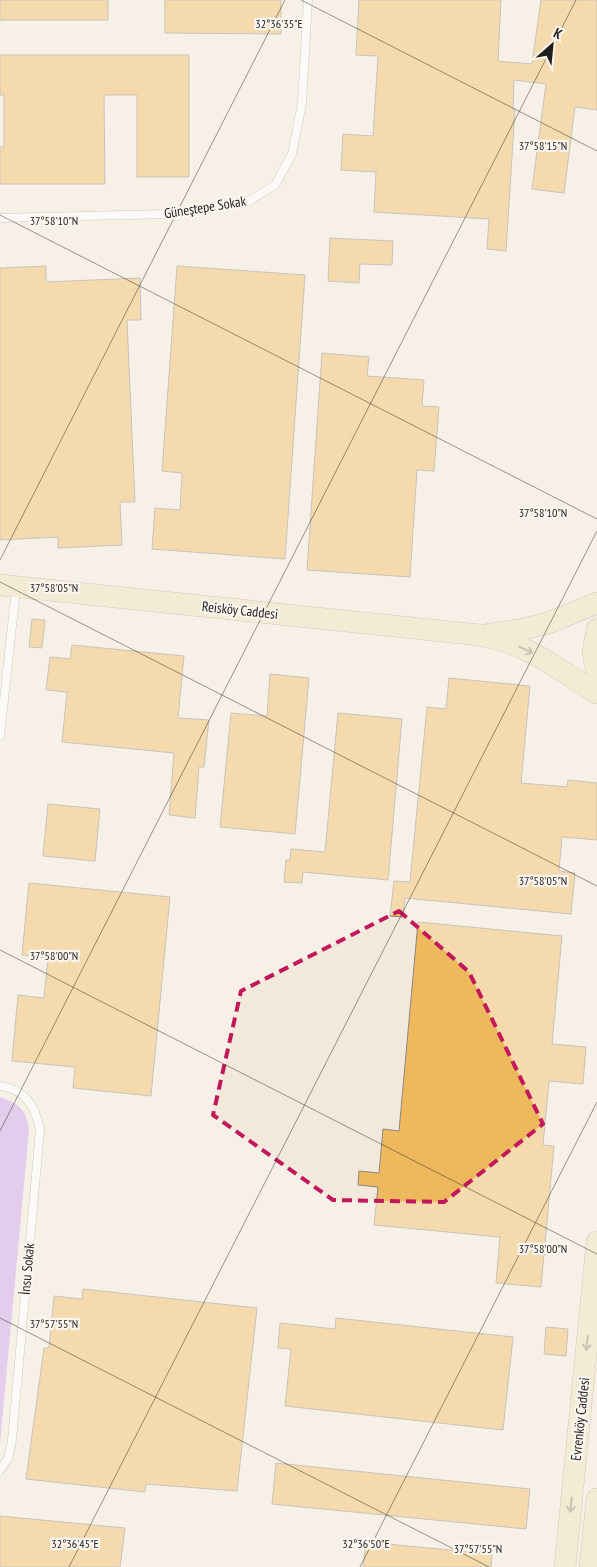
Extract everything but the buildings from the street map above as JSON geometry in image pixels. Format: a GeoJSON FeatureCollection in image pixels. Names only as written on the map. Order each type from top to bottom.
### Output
{"type":"FeatureCollection","features":[{"type":"Feature","properties":{"kind":"street","name":"Reisköy Caddesi"},"geometry":{"type":"LineString","coordinates":[[8,586],[480,635],[508,642],[524,649],[597,693]]}},
{"type":"Feature","properties":{"kind":"street","name":"Reisköy Caddesi"},"geometry":{"type":"LineString","coordinates":[[480,635],[502,633],[548,623],[597,603]]}},
{"type":"Feature","properties":{"kind":"street"},"geometry":{"type":"LineString","coordinates":[[597,629],[593,652],[597,676]]}},
{"type":"Feature","properties":{"kind":"street","name":"Evrenköy Caddesi"},"geometry":{"type":"LineString","coordinates":[[565,1567],[597,1242]]}},
{"type":"Feature","properties":{"kind":"street"},"geometry":{"type":"LineString","coordinates":[[590,1567],[597,1499]]}},
{"type":"Feature","properties":{"kind":"lane","name":"Güneştepe Sokak"},"geometry":{"type":"LineString","coordinates":[[0,218],[167,214],[250,201],[275,185],[292,154],[302,104],[308,0]]}},
{"type":"Feature","properties":{"kind":"lane"},"geometry":{"type":"LineString","coordinates":[[0,736],[8,586]]}},
{"type":"Feature","properties":{"kind":"lane","name":"İnsu Sokak"},"geometry":{"type":"LineString","coordinates":[[0,1086],[12,1088],[26,1097],[35,1111],[40,1130],[12,1440],[8,1459],[0,1470]]}},
{"type":"Feature","properties":{"kind":"highlighted area"},"geometry":{"type":"Polygon","coordinates":[[[399,911],[469,972],[543,1124],[444,1202],[333,1200],[213,1115],[241,991],[399,911]]]}},
{"type":"Feature","properties":{"kind":"shaded area"},"geometry":{"type":"Polygon","coordinates":[[[0,0],[597,0],[597,1567],[0,1567],[0,0]]]}},
{"type":"Feature","properties":{"kind":"shaded area"},"geometry":{"type":"Polygon","coordinates":[[[0,1097],[13,1102],[21,1109],[26,1117],[29,1130],[0,1444],[0,1097]]]}}]}
